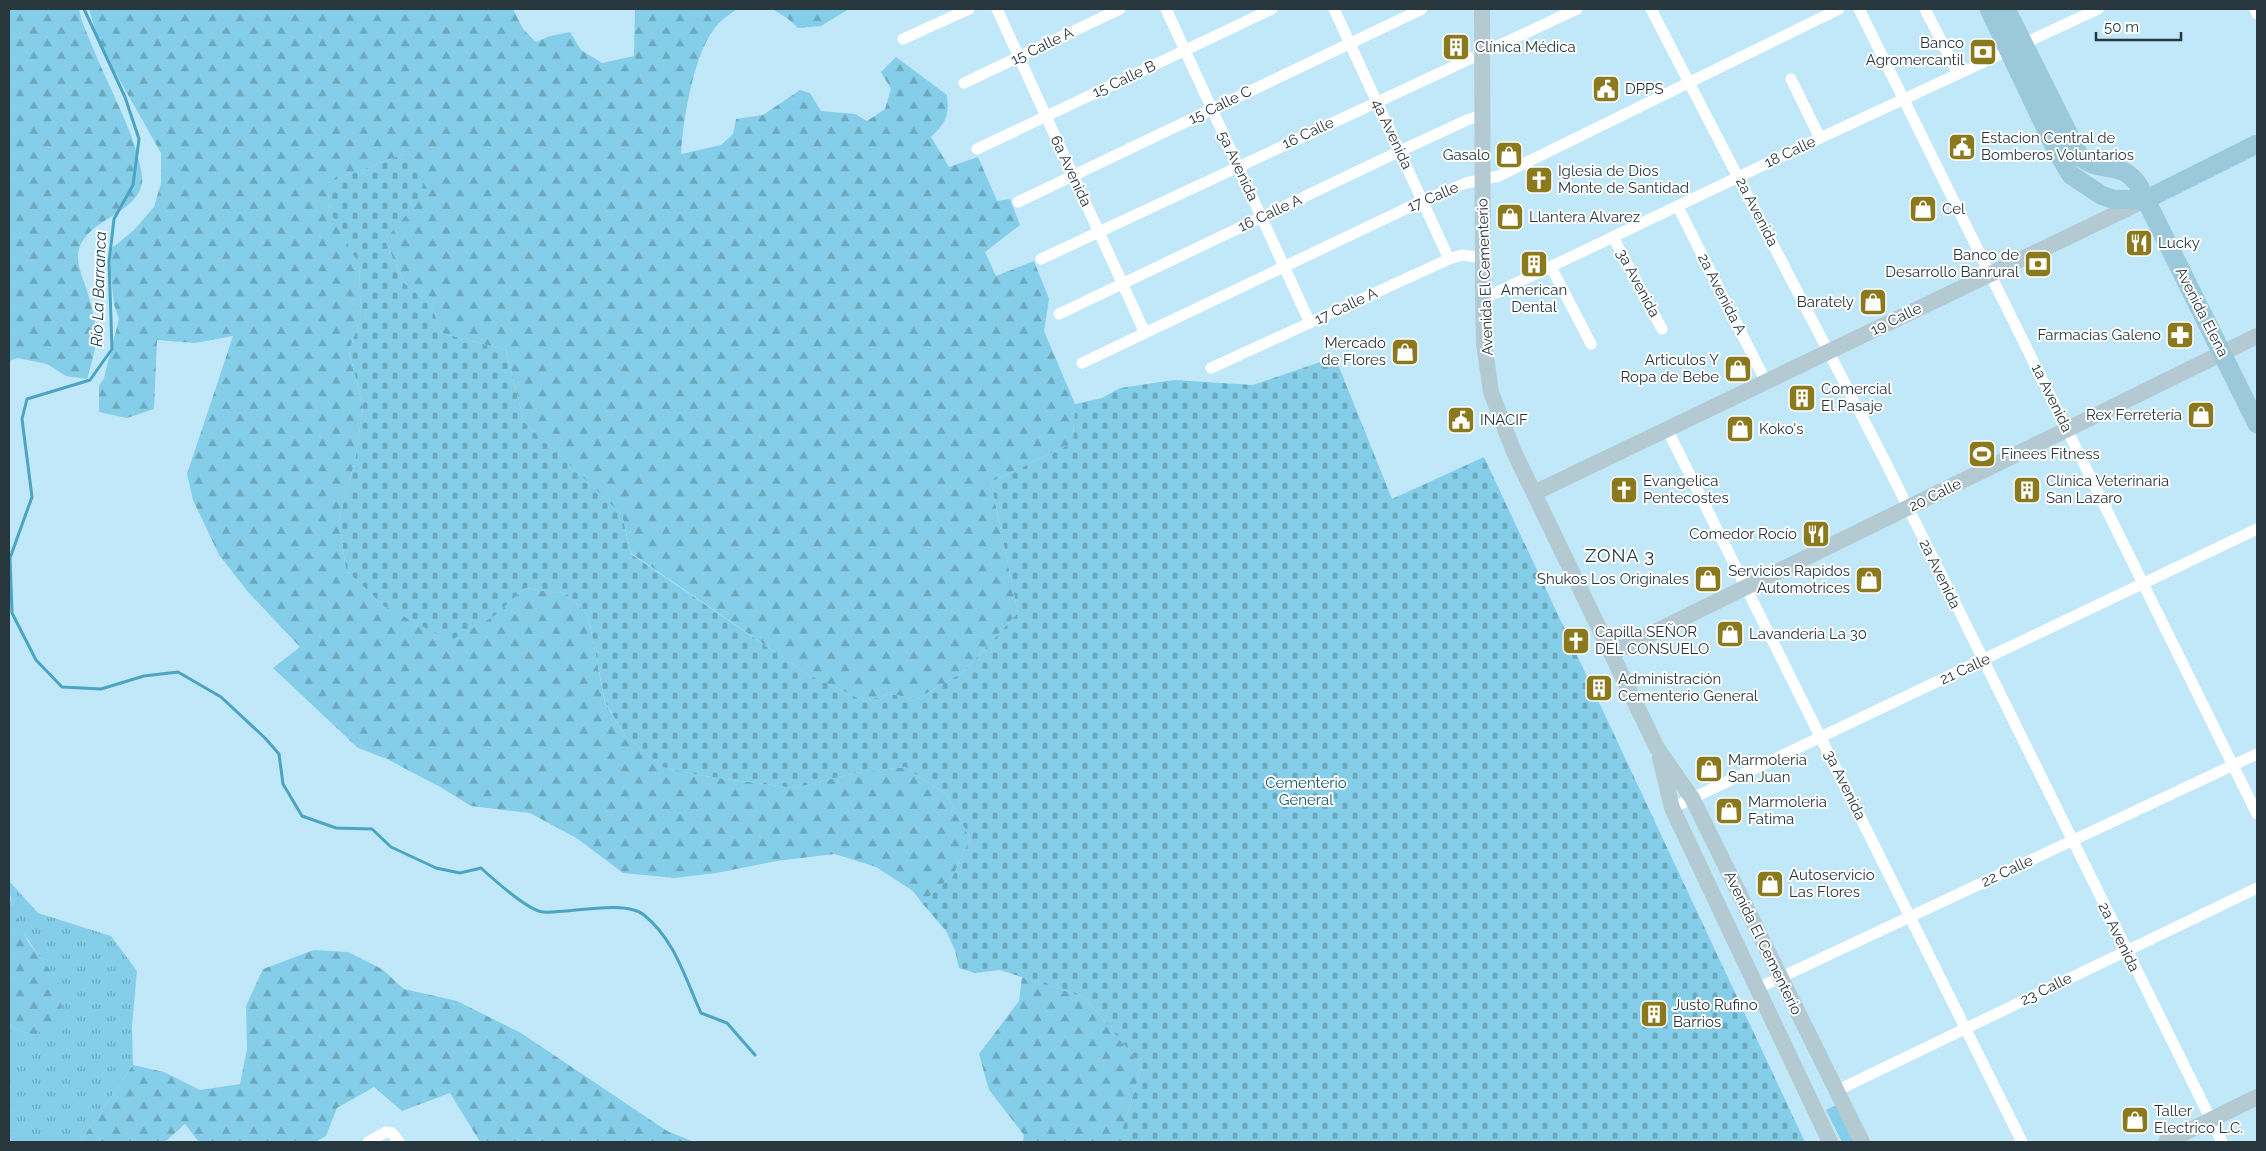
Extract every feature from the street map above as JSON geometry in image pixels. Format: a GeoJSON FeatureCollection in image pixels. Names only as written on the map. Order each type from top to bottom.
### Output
{"type":"FeatureCollection","features":[{"type":"Feature","properties":{"kind":"main road","name":"Avenida El Cementerio"},"geometry":{"type":"LineString","coordinates":[[1482,9],[1484,344],[1491,392],[1514,452],[1657,748],[1692,798],[1862,1142]]}},
{"type":"Feature","properties":{"kind":"main road","name":"Avenida Elena"},"geometry":{"type":"LineString","coordinates":[[1988,9],[2016,47],[2079,155],[2088,164],[2115,167],[2133,178],[2223,353],[2257,424]]}},
{"type":"Feature","properties":{"kind":"main road","name":"Avenida Elena"},"geometry":{"type":"LineString","coordinates":[[2006,9],[2016,47],[2056,152],[2072,175],[2081,184],[2112,199],[2145,200]]}},
{"type":"Feature","properties":{"kind":"main road","name":"19 Calle"},"geometry":{"type":"LineString","coordinates":[[1534,493],[2145,200],[2257,144]]}},
{"type":"Feature","properties":{"kind":"main road","name":"20 Calle"},"geometry":{"type":"LineString","coordinates":[[1612,653],[2257,336]]}},
{"type":"Feature","properties":{"kind":"main road","name":"Avenida El Cementerio"},"geometry":{"type":"LineString","coordinates":[[1657,748],[1672,808],[1830,1142]]}},
{"type":"Feature","properties":{"kind":"main road"},"geometry":{"type":"LineString","coordinates":[[2166,1142],[2257,1097]]}},
{"type":"Feature","properties":{"kind":"street"},"geometry":{"type":"LineString","coordinates":[[903,39],[969,9]]}},
{"type":"Feature","properties":{"kind":"street","name":"6a Avenida"},"geometry":{"type":"LineString","coordinates":[[997,9],[1145,333]]}},
{"type":"Feature","properties":{"kind":"street","name":"15 Calle A"},"geometry":{"type":"LineString","coordinates":[[964,83],[1120,9]]}},
{"type":"Feature","properties":{"kind":"street","name":"5a Avenida"},"geometry":{"type":"LineString","coordinates":[[1166,9],[1310,323]]}},
{"type":"Feature","properties":{"kind":"street","name":"15 Calle B"},"geometry":{"type":"LineString","coordinates":[[976,149],[1272,9]]}},
{"type":"Feature","properties":{"kind":"street","name":"4a Avenida"},"geometry":{"type":"LineString","coordinates":[[1334,9],[1449,259]]}},
{"type":"Feature","properties":{"kind":"street","name":"15 Calle C"},"geometry":{"type":"LineString","coordinates":[[1018,202],[1422,9]]}},
{"type":"Feature","properties":{"kind":"street","name":"16 Calle"},"geometry":{"type":"LineString","coordinates":[[1041,259],[1376,100],[1576,9]]}},
{"type":"Feature","properties":{"kind":"street","name":"2a Avenida"},"geometry":{"type":"LineString","coordinates":[[1651,9],[1908,508],[2222,1142]]}},
{"type":"Feature","properties":{"kind":"street","name":"17 Calle"},"geometry":{"type":"LineString","coordinates":[[1082,363],[1422,201],[1466,183],[1483,181],[1499,176],[1839,9]]}},
{"type":"Feature","properties":{"kind":"street","name":"1a Avenida"},"geometry":{"type":"LineString","coordinates":[[1859,9],[2257,814]]}},
{"type":"Feature","properties":{"kind":"street"},"geometry":{"type":"LineString","coordinates":[[1925,9],[1958,74]]}},
{"type":"Feature","properties":{"kind":"street","name":"18 Calle"},"geometry":{"type":"LineString","coordinates":[[1483,299],[1820,138],[2098,9]]}},
{"type":"Feature","properties":{"kind":"street"},"geometry":{"type":"LineString","coordinates":[[2255,9],[2257,14]]}},
{"type":"Feature","properties":{"kind":"street"},"geometry":{"type":"LineString","coordinates":[[1791,79],[1820,138]]}},
{"type":"Feature","properties":{"kind":"street","name":"16 Calle A"},"geometry":{"type":"LineString","coordinates":[[1059,314],[1467,120],[1482,115]]}},
{"type":"Feature","properties":{"kind":"street","name":"2a Avenida A"},"geometry":{"type":"LineString","coordinates":[[1678,207],[1766,382]]}},
{"type":"Feature","properties":{"kind":"street","name":"3a Avenida"},"geometry":{"type":"LineString","coordinates":[[1613,237],[1662,329]]}},
{"type":"Feature","properties":{"kind":"street","name":"17 Calle A"},"geometry":{"type":"LineString","coordinates":[[1211,368],[1449,259],[1462,256],[1484,258]]}},
{"type":"Feature","properties":{"kind":"street"},"geometry":{"type":"LineString","coordinates":[[1552,267],[1591,344]]}},
{"type":"Feature","properties":{"kind":"street","name":"3a Avenida"},"geometry":{"type":"LineString","coordinates":[[1667,429],[2022,1142]]}},
{"type":"Feature","properties":{"kind":"street","name":"21 Calle"},"geometry":{"type":"LineString","coordinates":[[1672,808],[2257,529]]}},
{"type":"Feature","properties":{"kind":"street","name":"22 Calle"},"geometry":{"type":"LineString","coordinates":[[1758,988],[2257,754]]}},
{"type":"Feature","properties":{"kind":"street","name":"23 Calle"},"geometry":{"type":"LineString","coordinates":[[1836,1091],[2257,888]]}},
{"type":"Feature","properties":{"kind":"street"},"geometry":{"type":"LineString","coordinates":[[368,1142],[386,1132],[395,1138]]}},
{"type":"Feature","properties":{"kind":"green space"},"geometry":{"type":"Polygon","coordinates":[[[9,9],[79,9],[81,19],[98,61],[127,126],[141,168],[142,183],[138,194],[129,204],[87,235],[81,245],[78,262],[94,316],[96,335],[94,354],[87,379],[66,376],[47,364],[18,358],[9,361],[9,9]]]}},
{"type":"Feature","properties":{"kind":"green space"},"geometry":{"type":"Polygon","coordinates":[[[89,9],[513,9],[523,29],[536,42],[550,36],[570,32],[581,50],[602,63],[634,56],[635,9],[737,9],[719,23],[710,34],[703,49],[687,104],[681,154],[721,145],[733,134],[736,119],[763,115],[800,90],[810,93],[821,111],[855,114],[867,121],[885,109],[891,89],[881,72],[896,57],[947,95],[948,108],[946,118],[941,127],[931,137],[949,167],[978,157],[997,201],[1010,199],[1020,225],[985,252],[996,276],[1034,261],[1049,299],[1044,331],[1075,404],[1073,443],[991,482],[1018,613],[962,673],[917,699],[890,694],[864,701],[807,674],[631,553],[622,515],[524,422],[506,350],[441,333],[432,306],[404,283],[385,240],[404,154],[327,183],[330,211],[359,264],[361,317],[349,351],[363,407],[355,461],[339,519],[346,570],[384,606],[493,617],[525,588],[567,594],[588,615],[605,703],[625,736],[662,767],[704,776],[794,788],[855,773],[905,767],[947,795],[970,838],[954,874],[922,903],[913,891],[876,867],[835,854],[776,861],[716,873],[675,878],[623,873],[578,839],[530,813],[471,806],[442,788],[387,759],[358,748],[273,668],[300,647],[249,593],[219,555],[193,500],[187,474],[233,336],[195,343],[157,340],[154,409],[127,418],[99,412],[99,386],[104,378],[119,319],[114,304],[110,266],[112,248],[134,230],[154,207],[161,183],[161,153],[99,43],[89,9]]]}},
{"type":"Feature","properties":{"kind":"green space"},"geometry":{"type":"Polygon","coordinates":[[[772,9],[849,9],[821,26],[798,28],[787,18],[772,9]]]}},
{"type":"Feature","properties":{"kind":"green space","name":"Cementerio General"},"geometry":{"type":"Polygon","coordinates":[[[404,154],[428,190],[385,240],[404,283],[432,306],[441,333],[506,350],[524,422],[622,515],[631,554],[807,674],[864,701],[890,694],[917,699],[962,673],[1018,613],[991,482],[1073,443],[1075,404],[1102,398],[1120,388],[1174,380],[1253,385],[1335,357],[1392,499],[1484,457],[1805,1142],[1123,1142],[1123,1128],[1142,1066],[1084,997],[1000,970],[975,973],[959,968],[955,950],[946,931],[922,903],[954,874],[970,838],[947,795],[905,767],[855,773],[794,788],[704,776],[662,767],[625,736],[605,702],[588,615],[567,594],[525,588],[493,617],[450,641],[384,606],[346,570],[339,519],[355,461],[363,407],[349,351],[361,317],[359,265],[330,211],[327,183],[404,154]]]}},
{"type":"Feature","properties":{"kind":"green space"},"geometry":{"type":"Polygon","coordinates":[[[9,881],[38,913],[111,936],[137,971],[132,1026],[133,1065],[80,1142],[9,1142],[9,1026],[34,1036],[57,979],[40,957],[18,921],[10,895],[9,881]]]}},
{"type":"Feature","properties":{"kind":"green space"},"geometry":{"type":"Polygon","coordinates":[[[9,897],[28,942],[57,979],[63,1014],[34,1036],[9,1026],[9,897]]]}},
{"type":"Feature","properties":{"kind":"green space"},"geometry":{"type":"Polygon","coordinates":[[[314,950],[348,952],[382,969],[404,989],[457,1001],[521,1033],[667,1131],[694,1142],[480,1142],[450,1093],[402,1111],[374,1087],[337,1108],[326,1136],[315,1142],[199,1142],[185,1124],[165,1142],[80,1142],[133,1065],[164,1072],[200,1090],[240,1084],[247,1049],[246,1006],[263,969],[314,950]]]}},
{"type":"Feature","properties":{"kind":"green space"},"geometry":{"type":"Polygon","coordinates":[[[1022,977],[1084,997],[1142,1066],[1123,1128],[1123,1142],[1023,1142],[1024,1135],[989,1090],[979,1054],[1019,1001],[1022,977]]]}},
{"type":"Feature","properties":{"kind":"green space"},"geometry":{"type":"Polygon","coordinates":[[[1838,1104],[1857,1142],[1842,1142],[1826,1110],[1838,1104]]]}},
{"type":"Feature","properties":{"kind":"waterway","name":"Río La Barranca"},"geometry":{"type":"LineString","coordinates":[[84,9],[125,97],[139,139],[133,185],[114,219],[109,262],[112,349],[90,380],[27,399],[22,419],[32,497],[10,558],[12,613],[36,660],[62,687],[101,689],[144,676],[178,672],[221,697],[265,738],[279,754],[283,784],[302,816],[336,828],[372,829],[391,847],[436,868],[460,873],[481,868],[529,906],[543,912],[595,908],[635,910],[644,915],[664,936],[678,960],[701,1013],[727,1023],[755,1055]]}},
{"type":"Feature","properties":{"kind":"place","name":"Clínica Médica"},"geometry":{"type":"Point","coordinates":[1456,47]}},
{"type":"Feature","properties":{"kind":"place","name":"Banco Agromercantil"},"geometry":{"type":"Point","coordinates":[1983,52]}},
{"type":"Feature","properties":{"kind":"place","name":"DPPS"},"geometry":{"type":"Point","coordinates":[1606,89]}},
{"type":"Feature","properties":{"kind":"place","name":"Estacion Central de Bomberos Voluntarios"},"geometry":{"type":"Point","coordinates":[1962,147]}},
{"type":"Feature","properties":{"kind":"place","name":"Gasalo"},"geometry":{"type":"Point","coordinates":[1509,155]}},
{"type":"Feature","properties":{"kind":"place","name":"Iglesia de Dios Monte de Santidad"},"geometry":{"type":"Point","coordinates":[1539,180]}},
{"type":"Feature","properties":{"kind":"place","name":"Cel"},"geometry":{"type":"Point","coordinates":[1923,209]}},
{"type":"Feature","properties":{"kind":"place","name":"Llantera Alvarez"},"geometry":{"type":"Point","coordinates":[1510,217]}},
{"type":"Feature","properties":{"kind":"place","name":"Lucky"},"geometry":{"type":"Point","coordinates":[2139,243]}},
{"type":"Feature","properties":{"kind":"place","name":"American Dental"},"geometry":{"type":"Point","coordinates":[1534,264]}},
{"type":"Feature","properties":{"kind":"place","name":"Banco de Desarrollo Banrural"},"geometry":{"type":"Point","coordinates":[2038,264]}},
{"type":"Feature","properties":{"kind":"place","name":"Barately"},"geometry":{"type":"Point","coordinates":[1873,302]}},
{"type":"Feature","properties":{"kind":"place","name":"Farmacias Galeno"},"geometry":{"type":"Point","coordinates":[2180,335]}},
{"type":"Feature","properties":{"kind":"place","name":"Mercado de Flores"},"geometry":{"type":"Point","coordinates":[1405,352]}},
{"type":"Feature","properties":{"kind":"place","name":"Articulos Y Ropa de Bebe"},"geometry":{"type":"Point","coordinates":[1738,369]}},
{"type":"Feature","properties":{"kind":"place","name":"Comercial El Pasaje"},"geometry":{"type":"Point","coordinates":[1802,398]}},
{"type":"Feature","properties":{"kind":"place","name":"Rex Ferretería"},"geometry":{"type":"Point","coordinates":[2201,415]}},
{"type":"Feature","properties":{"kind":"place","name":"INACIF"},"geometry":{"type":"Point","coordinates":[1461,420]}},
{"type":"Feature","properties":{"kind":"place","name":"Koko's"},"geometry":{"type":"Point","coordinates":[1740,429]}},
{"type":"Feature","properties":{"kind":"place","name":"Finees Fitness"},"geometry":{"type":"Point","coordinates":[1982,454]}},
{"type":"Feature","properties":{"kind":"place","name":"Evangelica Pentecostes"},"geometry":{"type":"Point","coordinates":[1624,490]}},
{"type":"Feature","properties":{"kind":"place","name":"Clínica Veterinaria San Lazaro"},"geometry":{"type":"Point","coordinates":[2027,490]}},
{"type":"Feature","properties":{"kind":"place","name":"Comedor Rocío"},"geometry":{"type":"Point","coordinates":[1816,534]}},
{"type":"Feature","properties":{"kind":"place","name":"Shukos Los Originales"},"geometry":{"type":"Point","coordinates":[1708,579]}},
{"type":"Feature","properties":{"kind":"place","name":"Servicios Rapidos Automotrices"},"geometry":{"type":"Point","coordinates":[1869,580]}},
{"type":"Feature","properties":{"kind":"place","name":"Lavanderia La 30"},"geometry":{"type":"Point","coordinates":[1730,634]}},
{"type":"Feature","properties":{"kind":"place","name":"Capilla SEÑOR DEL CONSUELO"},"geometry":{"type":"Point","coordinates":[1576,641]}},
{"type":"Feature","properties":{"kind":"place","name":"Administración Cementerio General"},"geometry":{"type":"Point","coordinates":[1599,688]}},
{"type":"Feature","properties":{"kind":"place","name":"Marmoleria San Juan"},"geometry":{"type":"Point","coordinates":[1709,769]}},
{"type":"Feature","properties":{"kind":"place","name":"Marmoleria Fatima"},"geometry":{"type":"Point","coordinates":[1729,811]}},
{"type":"Feature","properties":{"kind":"place","name":"Autoservicio Las Flores"},"geometry":{"type":"Point","coordinates":[1770,884]}},
{"type":"Feature","properties":{"kind":"place","name":"Justo Rufino Barrios"},"geometry":{"type":"Point","coordinates":[1654,1014]}},
{"type":"Feature","properties":{"kind":"place","name":"Taller Electrico L.C."},"geometry":{"type":"Point","coordinates":[2135,1120]}},
{"type":"Feature","properties":{"kind":"district","name":"ZONA 3"},"geometry":{"type":"Point","coordinates":[1620,556]}}]}
